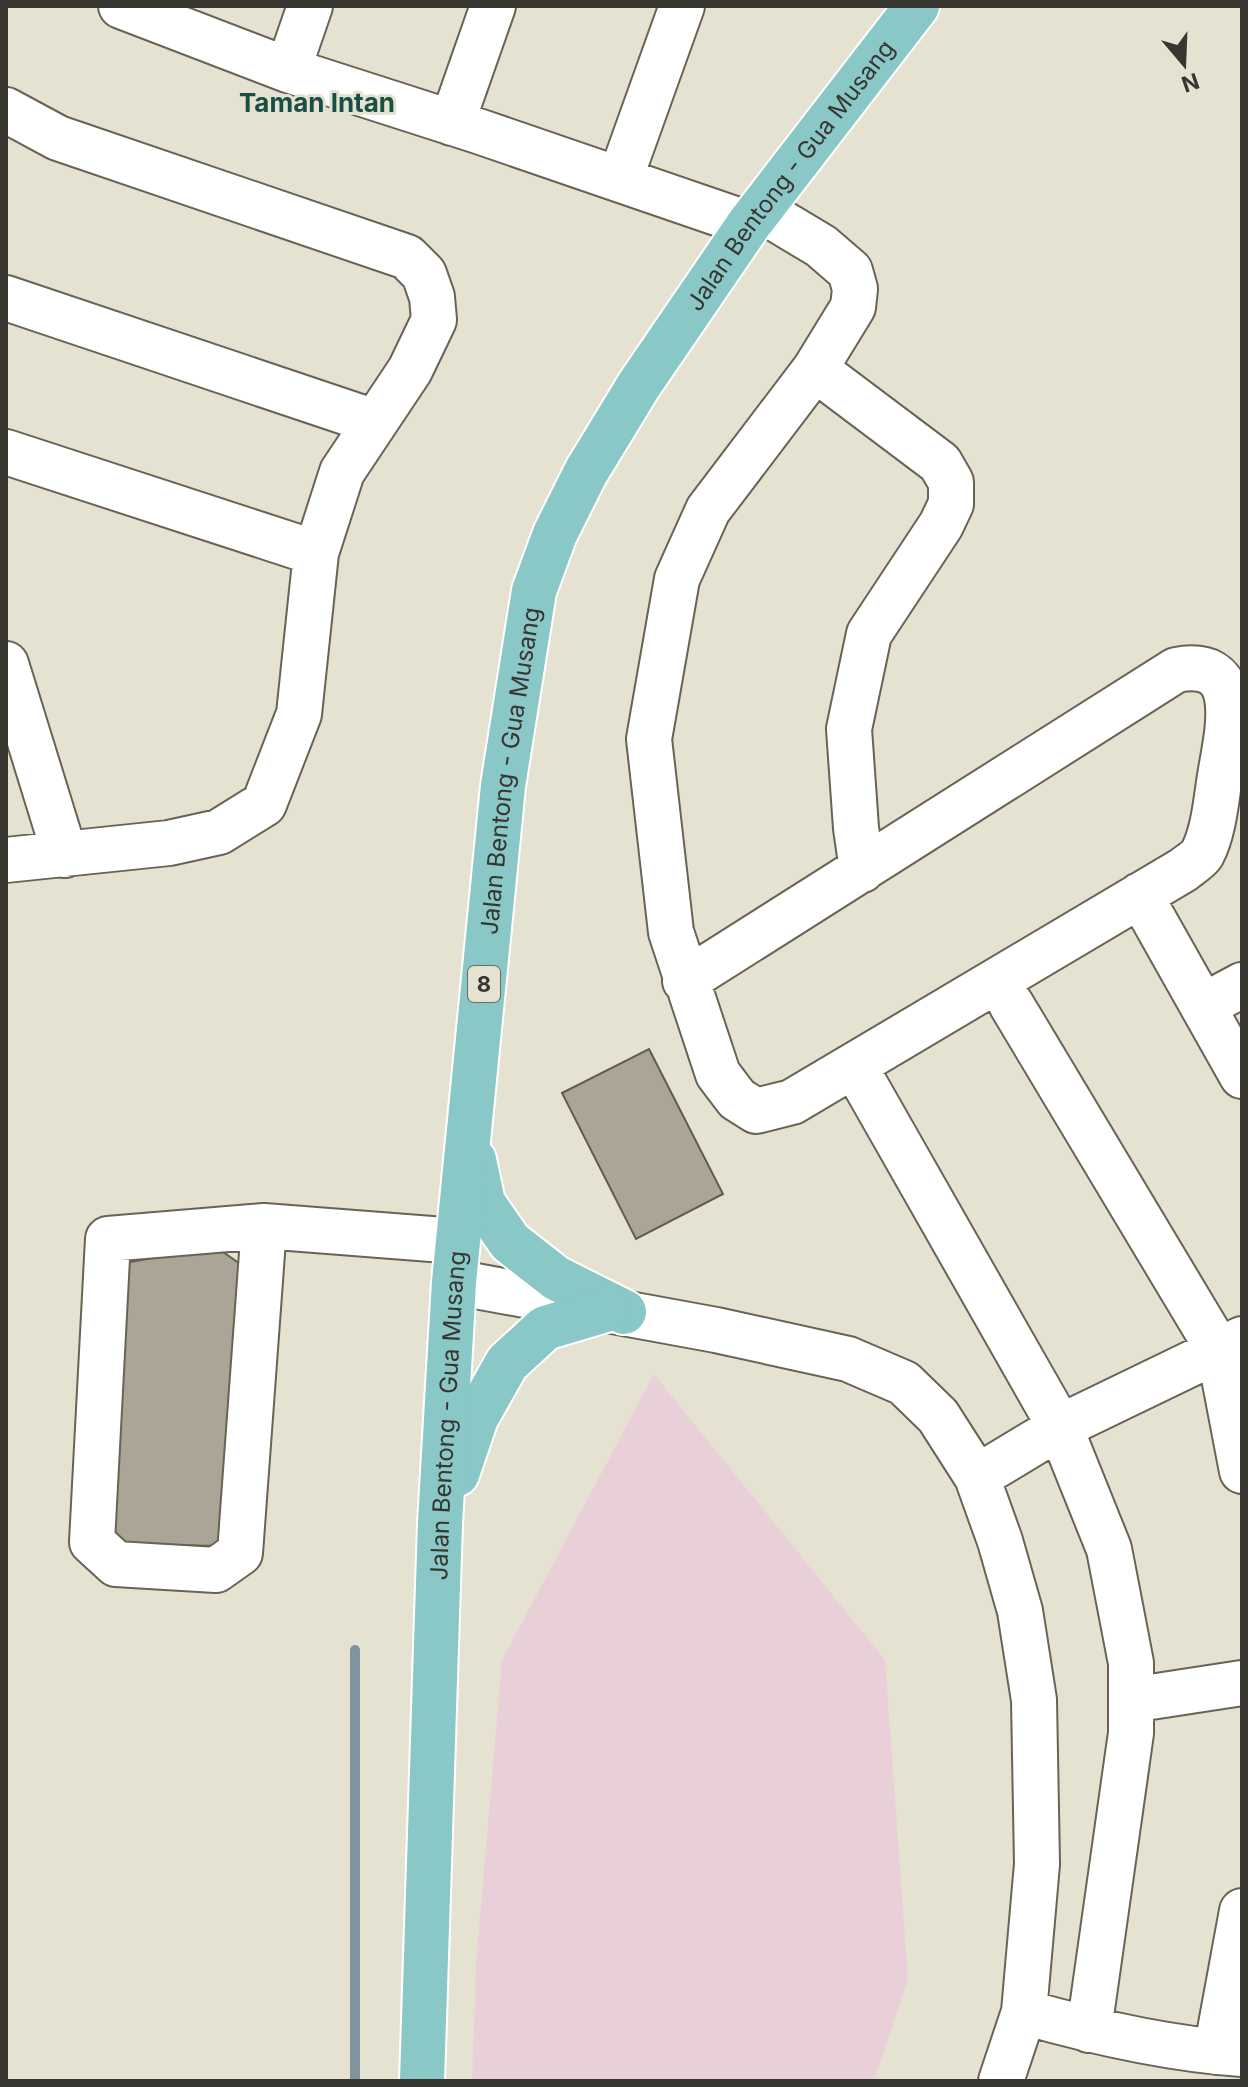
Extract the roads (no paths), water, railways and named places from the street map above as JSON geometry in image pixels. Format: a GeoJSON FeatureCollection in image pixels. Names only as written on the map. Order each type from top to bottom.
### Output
{"type":"FeatureCollection","features":[{"type":"Feature","properties":{"kind":"main road","name":"Jalan Bentong - Gua Musang"},"geometry":{"type":"LineString","coordinates":[[422,2081],[440,1523],[456,1262],[503,786],[534,591],[555,534],[586,472],[639,385],[755,217],[917,6]]}},
{"type":"Feature","properties":{"kind":"main road"},"geometry":{"type":"LineString","coordinates":[[470,1138],[483,1203],[510,1242],[556,1278],[616,1310]]}},
{"type":"Feature","properties":{"kind":"main road"},"geometry":{"type":"LineString","coordinates":[[440,1523],[476,1418],[507,1363],[545,1328],[616,1310]]}},
{"type":"Feature","properties":{"kind":"street"},"geometry":{"type":"LineString","coordinates":[[121,6],[288,70],[620,179],[755,217],[821,246],[850,271],[855,289],[853,307],[815,369],[708,510],[677,579],[649,739],[671,932],[685,981],[718,1074],[737,1099],[756,1111],[792,1102],[860,1077],[1011,1004],[1147,908],[1183,870],[1201,856],[1211,829],[1230,718],[1225,687],[1214,673],[1196,666],[1176,670],[685,981]]}},
{"type":"Feature","properties":{"kind":"street"},"geometry":{"type":"LineString","coordinates":[[288,70],[310,6]]}},
{"type":"Feature","properties":{"kind":"street"},"geometry":{"type":"LineString","coordinates":[[452,123],[493,6]]}},
{"type":"Feature","properties":{"kind":"street"},"geometry":{"type":"LineString","coordinates":[[620,179],[682,6]]}},
{"type":"Feature","properties":{"kind":"street"},"geometry":{"type":"LineString","coordinates":[[6,110],[58,138],[407,257],[424,274],[432,297],[434,320],[410,370],[342,472],[316,553],[299,714],[264,804],[219,832],[169,843],[6,860]]}},
{"type":"Feature","properties":{"kind":"street"},"geometry":{"type":"LineString","coordinates":[[6,298],[375,422]]}},
{"type":"Feature","properties":{"kind":"street"},"geometry":{"type":"LineString","coordinates":[[815,369],[940,463],[951,482],[951,504],[941,525],[869,634],[849,729],[862,870]]}},
{"type":"Feature","properties":{"kind":"street"},"geometry":{"type":"LineString","coordinates":[[6,452],[316,553]]}},
{"type":"Feature","properties":{"kind":"street"},"geometry":{"type":"LineString","coordinates":[[6,664],[65,855]]}},
{"type":"Feature","properties":{"kind":"street"},"geometry":{"type":"LineString","coordinates":[[1147,908],[1242,1076]]}},
{"type":"Feature","properties":{"kind":"street"},"geometry":{"type":"LineString","coordinates":[[860,1077],[1147,908]]}},
{"type":"Feature","properties":{"kind":"street"},"geometry":{"type":"LineString","coordinates":[[1203,1006],[1242,985]]}},
{"type":"Feature","properties":{"kind":"street"},"geometry":{"type":"LineString","coordinates":[[1011,1004],[1231,1345],[1242,1471]]}},
{"type":"Feature","properties":{"kind":"street"},"geometry":{"type":"LineString","coordinates":[[860,1077],[1060,1427],[1109,1549],[1131,1663],[1131,1733],[1089,2030]]}},
{"type":"Feature","properties":{"kind":"street"},"geometry":{"type":"LineString","coordinates":[[264,1226],[240,1553],[216,1570],[116,1564],[92,1542],[108,1239],[264,1226],[456,1262],[616,1310],[848,1359],[904,1383],[938,1416],[977,1477],[1000,1541],[1020,1611],[1034,1700],[1037,1864],[1024,2012],[1001,2081]]}},
{"type":"Feature","properties":{"kind":"street"},"geometry":{"type":"LineString","coordinates":[[977,1477],[1060,1427],[1231,1345]]}},
{"type":"Feature","properties":{"kind":"street"},"geometry":{"type":"LineString","coordinates":[[1131,1700],[1242,1683]]}},
{"type":"Feature","properties":{"kind":"street"},"geometry":{"type":"LineString","coordinates":[[1024,2012],[1089,2030],[1229,2053],[1242,1911]]}},
{"type":"Feature","properties":{"kind":"waterway"},"geometry":{"type":"LineString","coordinates":[[355,1650],[355,2081]]}},
{"type":"Feature","properties":{"kind":"district","name":"Taman Intan"},"geometry":{"type":"Point","coordinates":[317,102]}}]}
